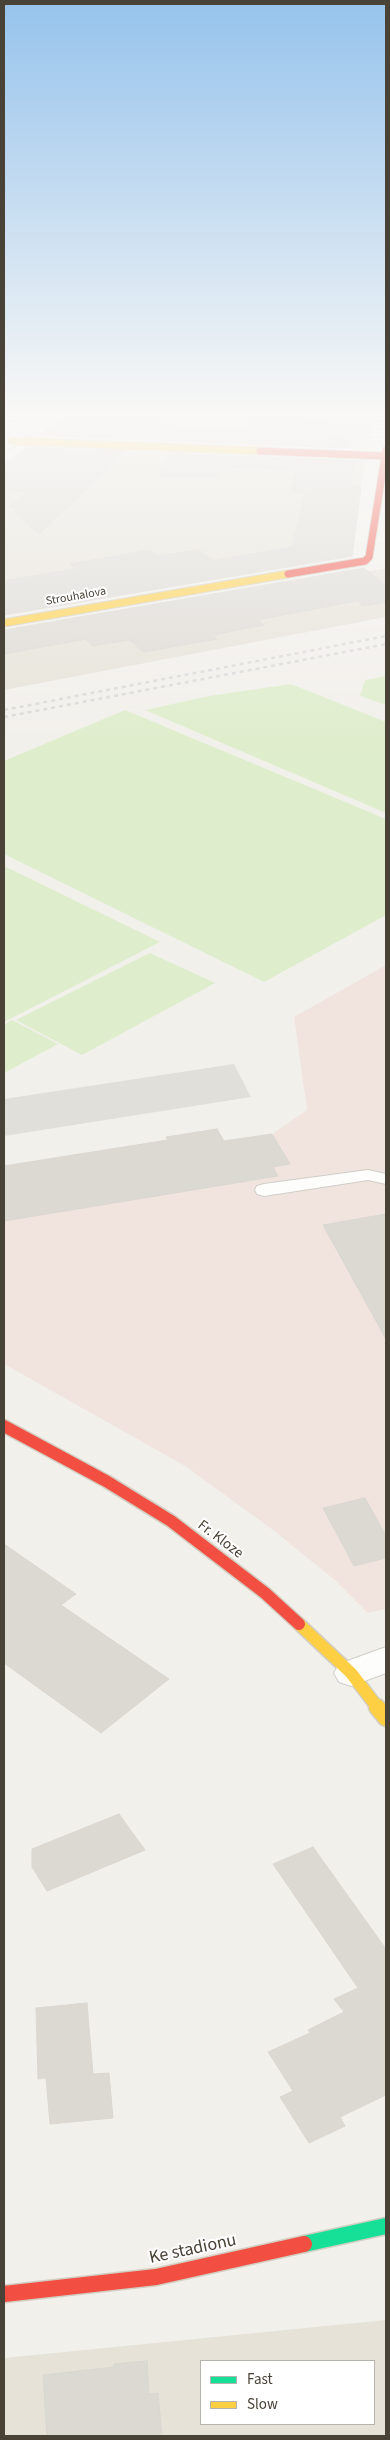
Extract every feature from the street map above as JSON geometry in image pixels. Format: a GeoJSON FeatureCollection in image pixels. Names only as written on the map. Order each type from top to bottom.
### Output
{"type":"FeatureCollection","features":[{"type":"Feature","properties":{"kind":"street","name":"Strouhalova"},"geometry":{"type":"LineString","coordinates":[[4,623],[365,561],[369,557],[371,550],[375,526]]}},
{"type":"Feature","properties":{"kind":"street","name":"Fr. Kloze"},"geometry":{"type":"LineString","coordinates":[[4,1426],[106,1481],[170,1521],[265,1593],[351,1673],[386,1718]]}},
{"type":"Feature","properties":{"kind":"street"},"geometry":{"type":"LineString","coordinates":[[351,1673],[386,1659]]}},
{"type":"Feature","properties":{"kind":"street","name":"Ke stadionu"},"geometry":{"type":"LineString","coordinates":[[4,2294],[156,2277],[386,2226]]}},
{"type":"Feature","properties":{"kind":"lane"},"geometry":{"type":"LineString","coordinates":[[264,1190],[368,1175],[386,1179]]}},
{"type":"Feature","properties":{"kind":"shaded area"},"geometry":{"type":"Polygon","coordinates":[[[4,526],[355,526],[354,534],[97,598],[4,614],[4,526]]]}},
{"type":"Feature","properties":{"kind":"shaded area"},"geometry":{"type":"Polygon","coordinates":[[[386,568],[386,617],[4,690],[4,635],[386,568]]]}},
{"type":"Feature","properties":{"kind":"shaded area"},"geometry":{"type":"Polygon","coordinates":[[[386,965],[386,1609],[368,1613],[336,1581],[273,1530],[185,1466],[4,1364],[4,1166],[168,1140],[166,1137],[217,1129],[224,1142],[272,1134],[307,1110],[294,1017],[386,965]]]}},
{"type":"Feature","properties":{"kind":"shaded area"},"geometry":{"type":"Polygon","coordinates":[[[234,1064],[251,1097],[4,1136],[4,1099],[234,1064]]]}},
{"type":"Feature","properties":{"kind":"shaded area"},"geometry":{"type":"Polygon","coordinates":[[[386,2320],[386,2436],[4,2436],[4,2358],[386,2320]]]}},
{"type":"Feature","properties":{"kind":"green space"},"geometry":{"type":"Polygon","coordinates":[[[386,676],[386,705],[360,696],[365,680],[386,676]]]}},
{"type":"Feature","properties":{"kind":"green space"},"geometry":{"type":"Polygon","coordinates":[[[291,684],[386,722],[386,813],[145,710],[209,696],[291,684]]]}},
{"type":"Feature","properties":{"kind":"green space"},"geometry":{"type":"Polygon","coordinates":[[[125,710],[386,819],[386,915],[264,982],[4,854],[4,761],[125,710]]]}},
{"type":"Feature","properties":{"kind":"green space"},"geometry":{"type":"Polygon","coordinates":[[[4,866],[160,942],[4,1022],[4,866]]]}},
{"type":"Feature","properties":{"kind":"green space"},"geometry":{"type":"Polygon","coordinates":[[[150,953],[215,983],[82,1055],[16,1020],[150,953]]]}},
{"type":"Feature","properties":{"kind":"green space"},"geometry":{"type":"Polygon","coordinates":[[[12,1020],[58,1044],[4,1073],[4,1025],[12,1020]]]}},
{"type":"Feature","properties":{"kind":"building"},"geometry":{"type":"Polygon","coordinates":[[[30,526],[48,526],[39,534],[30,526]]]}},
{"type":"Feature","properties":{"kind":"building"},"geometry":{"type":"Polygon","coordinates":[[[297,526],[356,526],[352,556],[4,615],[4,581],[76,569],[70,564],[150,550],[157,556],[199,550],[213,561],[292,547],[297,526]]]}},
{"type":"Feature","properties":{"kind":"building"},"geometry":{"type":"Polygon","coordinates":[[[364,568],[386,585],[386,602],[363,606],[357,601],[257,620],[264,625],[213,635],[217,639],[143,652],[130,640],[92,646],[86,639],[4,654],[4,630],[364,568]]]}},
{"type":"Feature","properties":{"kind":"building"},"geometry":{"type":"Polygon","coordinates":[[[217,1129],[224,1141],[272,1134],[290,1164],[273,1167],[278,1176],[4,1221],[4,1166],[168,1140],[166,1137],[217,1129]]]}},
{"type":"Feature","properties":{"kind":"building"},"geometry":{"type":"Polygon","coordinates":[[[386,1214],[386,1339],[323,1225],[386,1214]]]}},
{"type":"Feature","properties":{"kind":"building"},"geometry":{"type":"Polygon","coordinates":[[[365,1498],[386,1536],[386,1558],[354,1566],[323,1508],[365,1498]]]}},
{"type":"Feature","properties":{"kind":"building"},"geometry":{"type":"Polygon","coordinates":[[[4,1544],[76,1594],[61,1605],[169,1679],[101,1733],[4,1663],[4,1544]]]}},
{"type":"Feature","properties":{"kind":"building"},"geometry":{"type":"Polygon","coordinates":[[[119,1814],[145,1850],[47,1891],[32,1867],[32,1849],[119,1814]]]}},
{"type":"Feature","properties":{"kind":"building"},"geometry":{"type":"Polygon","coordinates":[[[313,1847],[386,1949],[386,2095],[340,2117],[345,2126],[309,2143],[280,2097],[293,2091],[268,2052],[310,2033],[308,2030],[344,2012],[334,1999],[358,1988],[273,1864],[313,1847]]]}},
{"type":"Feature","properties":{"kind":"building"},"geometry":{"type":"Polygon","coordinates":[[[87,2003],[93,2074],[109,2073],[113,2118],[50,2124],[46,2078],[38,2079],[36,2008],[87,2003]]]}},
{"type":"Feature","properties":{"kind":"building"},"geometry":{"type":"Polygon","coordinates":[[[147,2361],[149,2394],[158,2393],[162,2436],[47,2436],[43,2375],[114,2367],[114,2364],[147,2361]]]}},
{"type":"Feature","properties":{"kind":"railway"},"geometry":{"type":"LineString","coordinates":[[4,710],[386,636]]}},
{"type":"Feature","properties":{"kind":"railway"},"geometry":{"type":"LineString","coordinates":[[4,717],[386,644]]}},
{"type":"Feature","properties":{"kind":"traffic: fast"},"geometry":{"type":"LineString","coordinates":[[304,2244],[386,2226]]}},
{"type":"Feature","properties":{"kind":"traffic: slow"},"geometry":{"type":"LineString","coordinates":[[4,623],[288,574]]}},
{"type":"Feature","properties":{"kind":"traffic: slow"},"geometry":{"type":"LineString","coordinates":[[299,1624],[351,1673],[386,1718]]}},
{"type":"Feature","properties":{"kind":"traffic: jam"},"geometry":{"type":"LineString","coordinates":[[288,574],[365,561],[369,557],[374,526]]}},
{"type":"Feature","properties":{"kind":"traffic: jam"},"geometry":{"type":"LineString","coordinates":[[4,1426],[106,1481],[171,1521],[265,1593],[299,1624]]}},
{"type":"Feature","properties":{"kind":"traffic: jam"},"geometry":{"type":"LineString","coordinates":[[4,2294],[156,2277],[304,2244]]}}]}
